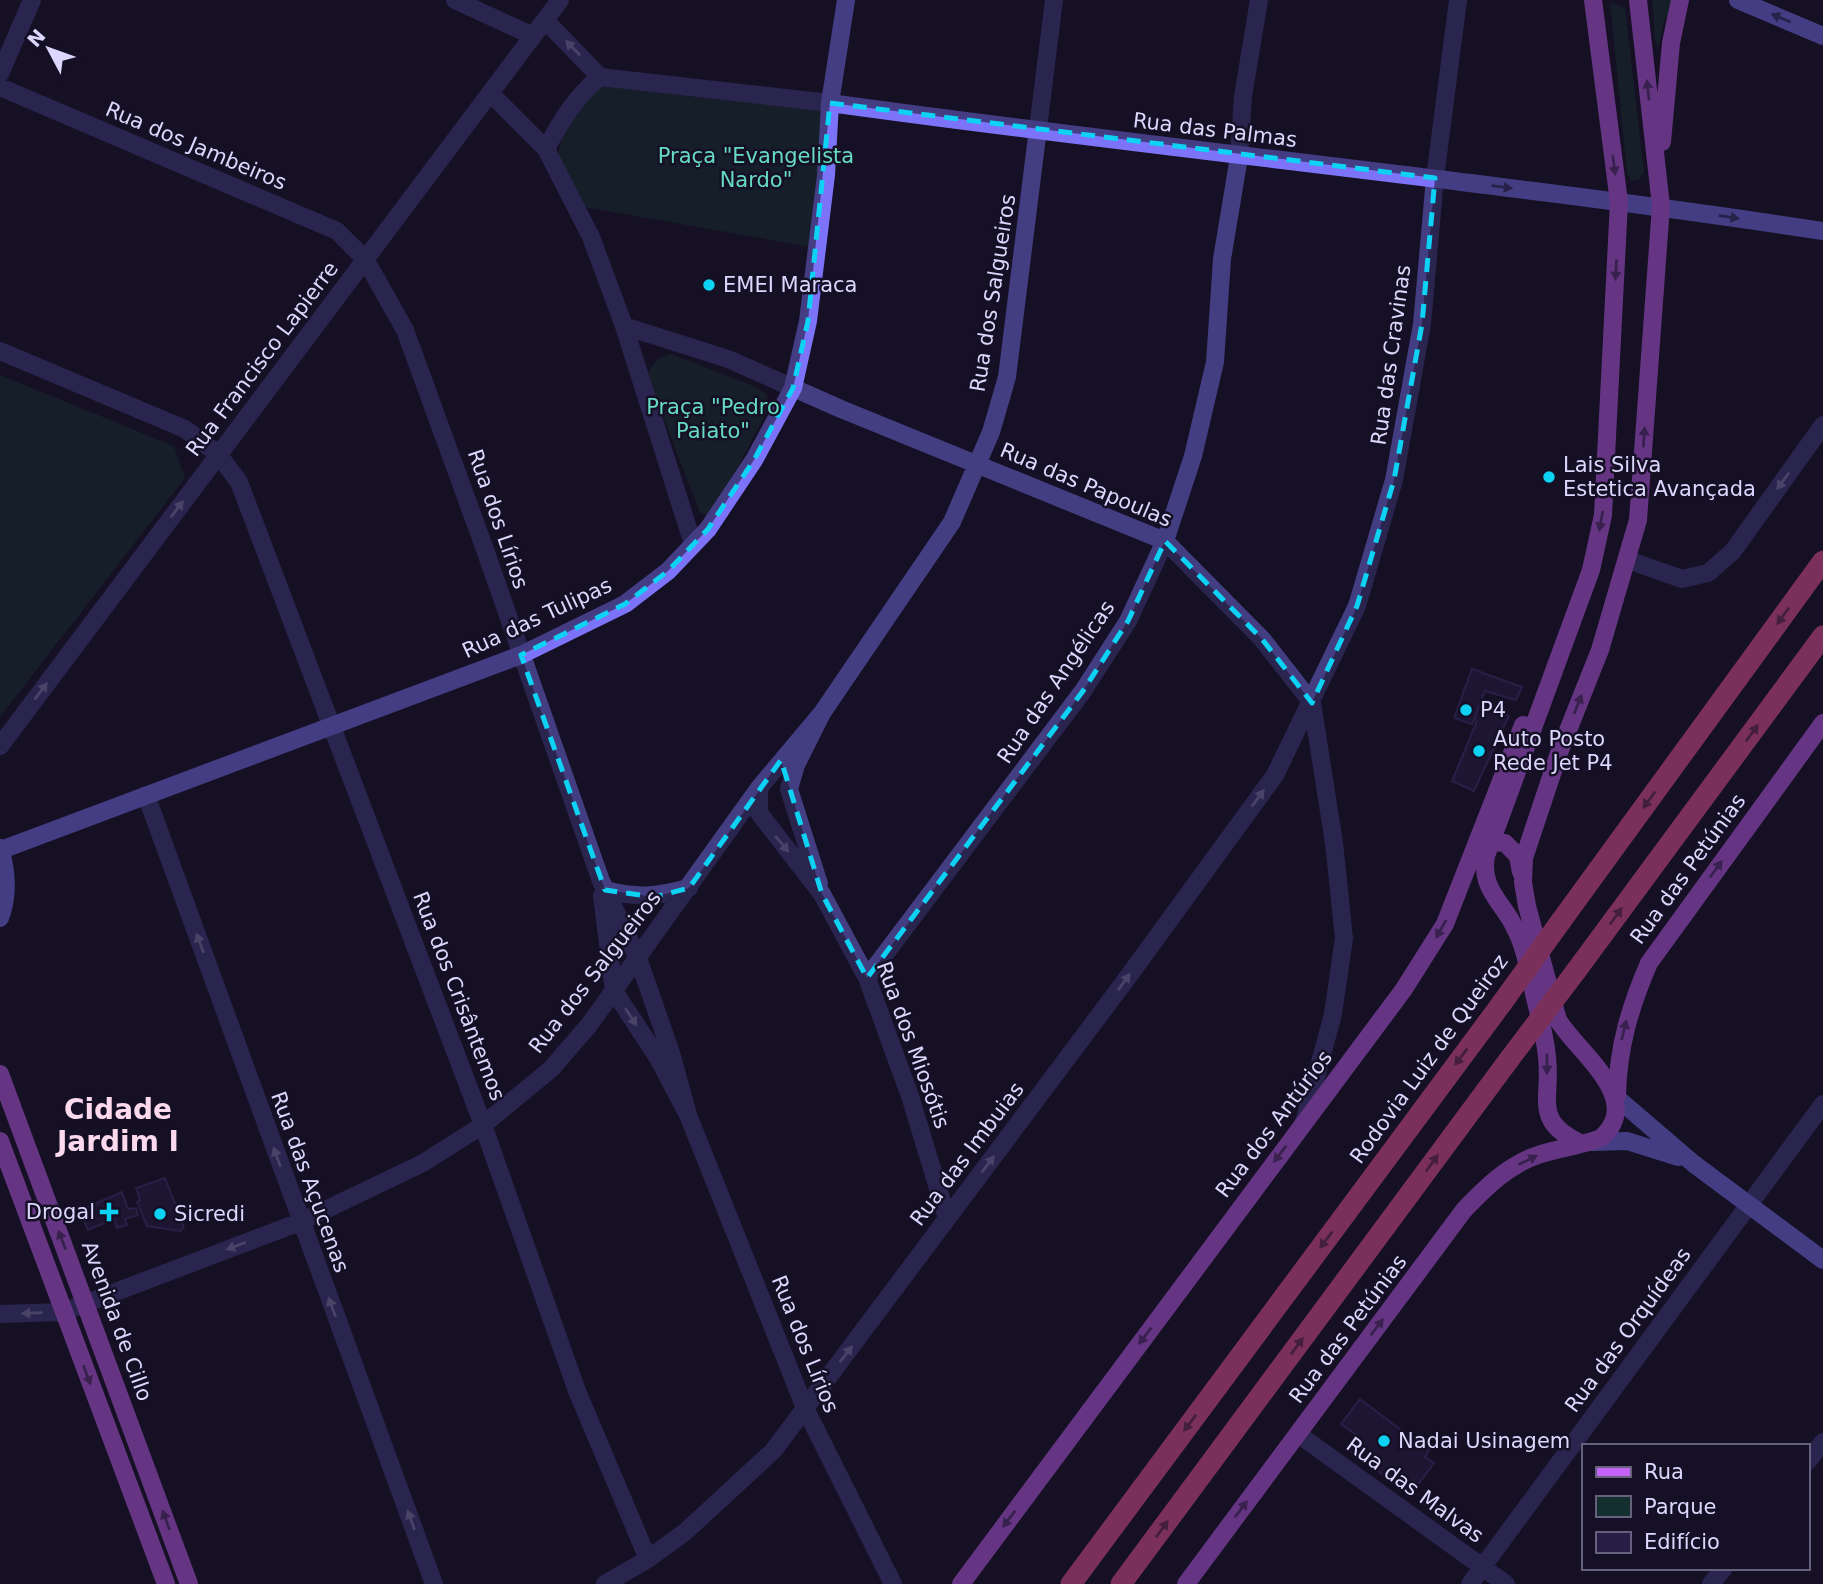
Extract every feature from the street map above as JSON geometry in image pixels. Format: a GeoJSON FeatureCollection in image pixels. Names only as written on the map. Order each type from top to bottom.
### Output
{"type":"FeatureCollection","features":[{"type":"Feature","properties":{"kind":"highway","name":"Rodovia Luiz de Queiroz"},"geometry":{"type":"LineString","coordinates":[[1071,1584],[1502,1003],[1821,564]]}},
{"type":"Feature","properties":{"kind":"highway"},"geometry":{"type":"LineString","coordinates":[[1121,1584],[1823,636]]}},
{"type":"Feature","properties":{"kind":"main road","name":"Rua das Tulipas"},"geometry":{"type":"LineString","coordinates":[[0,849],[521,655],[625,604],[668,571],[708,529],[754,460],[793,388],[808,321],[826,175],[830,103],[846,0]]}},
{"type":"Feature","properties":{"kind":"main road"},"geometry":{"type":"LineString","coordinates":[[1593,0],[1619,202],[1603,515],[1591,570],[1491,842],[1484,875],[1490,892],[1507,915],[1523,946],[1546,1042],[1546,1109],[1561,1134],[1586,1142],[1627,1141],[1662,1150],[1694,1164]]}},
{"type":"Feature","properties":{"kind":"main road"},"geometry":{"type":"LineString","coordinates":[[1523,883],[1529,837],[1600,650],[1638,520],[1661,206],[1638,0]]}},
{"type":"Feature","properties":{"kind":"main road"},"geometry":{"type":"LineString","coordinates":[[1659,187],[1664,111],[1679,0]]}},
{"type":"Feature","properties":{"kind":"main road"},"geometry":{"type":"LineString","coordinates":[[1738,0],[1823,36]]}},
{"type":"Feature","properties":{"kind":"main road","name":"Rua das Palmas"},"geometry":{"type":"LineString","coordinates":[[830,103],[1239,157],[1661,206],[1823,231]]}},
{"type":"Feature","properties":{"kind":"main road","name":"Rua dos Antúrios"},"geometry":{"type":"LineString","coordinates":[[961,1584],[1404,989],[1445,924],[1534,699],[1561,655]]}},
{"type":"Feature","properties":{"kind":"main road","name":"Rua das Petúnias"},"geometry":{"type":"LineString","coordinates":[[1186,1584],[1464,1210],[1487,1186],[1536,1155],[1586,1142],[1608,1132],[1615,1115],[1618,1053],[1630,1006],[1649,963],[1823,723]]}},
{"type":"Feature","properties":{"kind":"main road"},"geometry":{"type":"LineString","coordinates":[[1467,866],[1491,842],[1505,843],[1513,849],[1518,856],[1558,1020],[1568,1036],[1606,1079],[1616,1098],[1694,1164],[1823,1260]]}},
{"type":"Feature","properties":{"kind":"main road"},"geometry":{"type":"LineString","coordinates":[[0,849],[6,871],[6,893],[0,918]]}},
{"type":"Feature","properties":{"kind":"main road","name":"Avenida de Cillo"},"geometry":{"type":"LineString","coordinates":[[0,1074],[189,1584]]}},
{"type":"Feature","properties":{"kind":"main road"},"geometry":{"type":"LineString","coordinates":[[0,1141],[166,1584]]}},
{"type":"Feature","properties":{"kind":"street"},"geometry":{"type":"LineString","coordinates":[[0,74],[32,0]]}},
{"type":"Feature","properties":{"kind":"street"},"geometry":{"type":"LineString","coordinates":[[455,0],[533,36]]}},
{"type":"Feature","properties":{"kind":"street","name":"Rua Francisco Lapierre"},"geometry":{"type":"LineString","coordinates":[[0,746],[560,0]]}},
{"type":"Feature","properties":{"kind":"street","name":"Rua dos Salgueiros"},"geometry":{"type":"LineString","coordinates":[[63,1312],[300,1222],[423,1163],[483,1125],[551,1069],[589,1025],[759,788],[822,713],[952,522],[991,432],[1007,377],[1040,132],[1054,0]]}},
{"type":"Feature","properties":{"kind":"street","name":"Rua das Angélicas"},"geometry":{"type":"LineString","coordinates":[[867,978],[1083,691],[1128,621],[1166,541],[1193,456],[1215,362],[1222,259],[1239,157],[1243,96],[1259,0]]}},
{"type":"Feature","properties":{"kind":"street","name":"Rua das Cravinas"},"geometry":{"type":"LineString","coordinates":[[1312,703],[1357,606],[1394,480],[1422,324],[1435,178],[1458,0]]}},
{"type":"Feature","properties":{"kind":"street"},"geometry":{"type":"LineString","coordinates":[[545,20],[600,77],[575,101],[546,149]]}},
{"type":"Feature","properties":{"kind":"street","name":"Rua das Palmas"},"geometry":{"type":"LineString","coordinates":[[600,77],[830,103]]}},
{"type":"Feature","properties":{"kind":"street","name":"Rua dos Jambeiros"},"geometry":{"type":"LineString","coordinates":[[0,87],[337,231],[365,259]]}},
{"type":"Feature","properties":{"kind":"street"},"geometry":{"type":"LineString","coordinates":[[490,93],[546,149],[591,237],[624,326],[693,544]]}},
{"type":"Feature","properties":{"kind":"street","name":"Rua dos Lírios"},"geometry":{"type":"LineString","coordinates":[[365,259],[405,330],[441,425],[603,885],[638,958],[671,1053],[688,1115]]}},
{"type":"Feature","properties":{"kind":"street","name":"Rua das Papoulas"},"geometry":{"type":"LineString","coordinates":[[624,326],[728,359],[1166,541],[1262,639],[1312,703],[1335,843],[1344,938],[1333,1014],[1304,1122]]}},
{"type":"Feature","properties":{"kind":"street","name":"Rua dos Crisântemos"},"geometry":{"type":"LineString","coordinates":[[0,351],[185,429],[218,454],[239,482],[483,1125],[577,1391],[648,1559]]}},
{"type":"Feature","properties":{"kind":"street"},"geometry":{"type":"LineString","coordinates":[[1628,560],[1682,579],[1707,573],[1733,551],[1823,425]]}},
{"type":"Feature","properties":{"kind":"street","name":"Rua das Imbuias"},"geometry":{"type":"LineString","coordinates":[[605,1584],[648,1559],[685,1532],[773,1451],[1275,775],[1312,703]]}},
{"type":"Feature","properties":{"kind":"street","name":"Rua dos Salgueiros"},"geometry":{"type":"LineString","coordinates":[[789,789],[796,765],[822,713]]}},
{"type":"Feature","properties":{"kind":"street"},"geometry":{"type":"LineString","coordinates":[[759,788],[789,789]]}},
{"type":"Feature","properties":{"kind":"street","name":"Rua dos Miosótis"},"geometry":{"type":"LineString","coordinates":[[759,788],[759,813],[822,894],[867,978],[910,1097],[947,1218]]}},
{"type":"Feature","properties":{"kind":"street","name":"Rua dos Miosótis"},"geometry":{"type":"LineString","coordinates":[[789,789],[822,894]]}},
{"type":"Feature","properties":{"kind":"street","name":"Rua das Açucenas"},"geometry":{"type":"LineString","coordinates":[[146,794],[434,1584]]}},
{"type":"Feature","properties":{"kind":"street","name":"Rua dos Salgueiros"},"geometry":{"type":"LineString","coordinates":[[603,885],[635,897],[653,897],[689,888]]}},
{"type":"Feature","properties":{"kind":"street","name":"Rua dos Lírios"},"geometry":{"type":"LineString","coordinates":[[603,885],[614,990],[658,1058],[688,1115],[805,1408],[893,1584]]}},
{"type":"Feature","properties":{"kind":"street","name":"Rua das Orquídeas"},"geometry":{"type":"LineString","coordinates":[[1470,1584],[1823,1104]]}},
{"type":"Feature","properties":{"kind":"street"},"geometry":{"type":"LineString","coordinates":[[0,1314],[63,1312]]}},
{"type":"Feature","properties":{"kind":"street","name":"Rua das Malvas"},"geometry":{"type":"LineString","coordinates":[[1298,1434],[1506,1584]]}},
{"type":"Feature","properties":{"kind":"street"},"geometry":{"type":"LineString","coordinates":[[1809,1460],[1823,1442]]}},
{"type":"Feature","properties":{"kind":"street"},"geometry":{"type":"LineString","coordinates":[[1711,1584],[1722,1570]]}},
{"type":"Feature","properties":{"kind":"highlighted area"},"geometry":{"type":"Polygon","coordinates":[[[830,103],[1435,178],[1422,324],[1394,480],[1357,606],[1312,703],[1262,639],[1165,541],[1128,621],[1083,691],[867,978],[822,894],[781,760],[689,888],[654,897],[605,890],[521,655],[625,604],[668,571],[708,529],[754,460],[793,388],[808,321],[830,103]]]}},
{"type":"Feature","properties":{"kind":"green space"},"geometry":{"type":"Polygon","coordinates":[[[1652,0],[1673,0],[1671,12],[1664,21],[1658,49],[1655,39],[1652,0]]]}},
{"type":"Feature","properties":{"kind":"green space"},"geometry":{"type":"Polygon","coordinates":[[[1610,2],[1625,8],[1644,172],[1639,180],[1632,181],[1627,174],[1610,2]]]}},
{"type":"Feature","properties":{"kind":"green space","name":"Praça \"Evangelista Nardo\""},"geometry":{"type":"Polygon","coordinates":[[[600,77],[652,92],[732,101],[830,103],[810,247],[579,206],[558,154],[562,137],[600,77]]]}},
{"type":"Feature","properties":{"kind":"green space","name":"Praça \"Pedro Paiato\""},"geometry":{"type":"Polygon","coordinates":[[[671,354],[756,387],[767,395],[769,408],[709,517],[700,513],[648,377],[655,362],[671,354]]]}},
{"type":"Feature","properties":{"kind":"green space"},"geometry":{"type":"Polygon","coordinates":[[[0,375],[174,446],[185,478],[0,717],[0,375]]]}},
{"type":"Feature","properties":{"kind":"building"},"geometry":{"type":"Polygon","coordinates":[[[1472,669],[1522,687],[1516,700],[1485,691],[1472,724],[1454,718],[1472,669]]]}},
{"type":"Feature","properties":{"kind":"building","name":"Auto Posto Rede Jet P4"},"geometry":{"type":"Polygon","coordinates":[[[1480,704],[1509,716],[1474,791],[1452,781],[1477,721],[1474,719],[1480,704]]]}},
{"type":"Feature","properties":{"kind":"building","name":"Sicredi"},"geometry":{"type":"Polygon","coordinates":[[[165,1178],[184,1227],[180,1231],[147,1226],[137,1202],[140,1200],[136,1188],[165,1178]]]}},
{"type":"Feature","properties":{"kind":"building","name":"Drogal"},"geometry":{"type":"Polygon","coordinates":[[[122,1192],[128,1209],[136,1208],[138,1215],[125,1219],[127,1225],[117,1228],[114,1219],[88,1230],[80,1210],[122,1192]]]}},
{"type":"Feature","properties":{"kind":"building","name":"Nadai Usinagem"},"geometry":{"type":"Polygon","coordinates":[[[1360,1399],[1429,1451],[1425,1457],[1434,1463],[1410,1495],[1347,1448],[1356,1435],[1341,1424],[1360,1399]]]}},
{"type":"Feature","properties":{"kind":"place","name":"EMEI Maraca"},"geometry":{"type":"Point","coordinates":[709,285]}},
{"type":"Feature","properties":{"kind":"place","name":"Lais Silva Estetica Avançada"},"geometry":{"type":"Point","coordinates":[1549,477]}},
{"type":"Feature","properties":{"kind":"place","name":"P4"},"geometry":{"type":"Point","coordinates":[1466,710]}},
{"type":"Feature","properties":{"kind":"place","name":"Auto Posto Rede Jet P4"},"geometry":{"type":"Point","coordinates":[1479,751]}},
{"type":"Feature","properties":{"kind":"place","name":"Drogal"},"geometry":{"type":"Point","coordinates":[109,1212]}},
{"type":"Feature","properties":{"kind":"place","name":"Sicredi"},"geometry":{"type":"Point","coordinates":[160,1214]}},
{"type":"Feature","properties":{"kind":"place","name":"Nadai Usinagem"},"geometry":{"type":"Point","coordinates":[1384,1441]}},
{"type":"Feature","properties":{"kind":"district","name":"Cidade Jardim I"},"geometry":{"type":"Point","coordinates":[118,1125]}}]}
